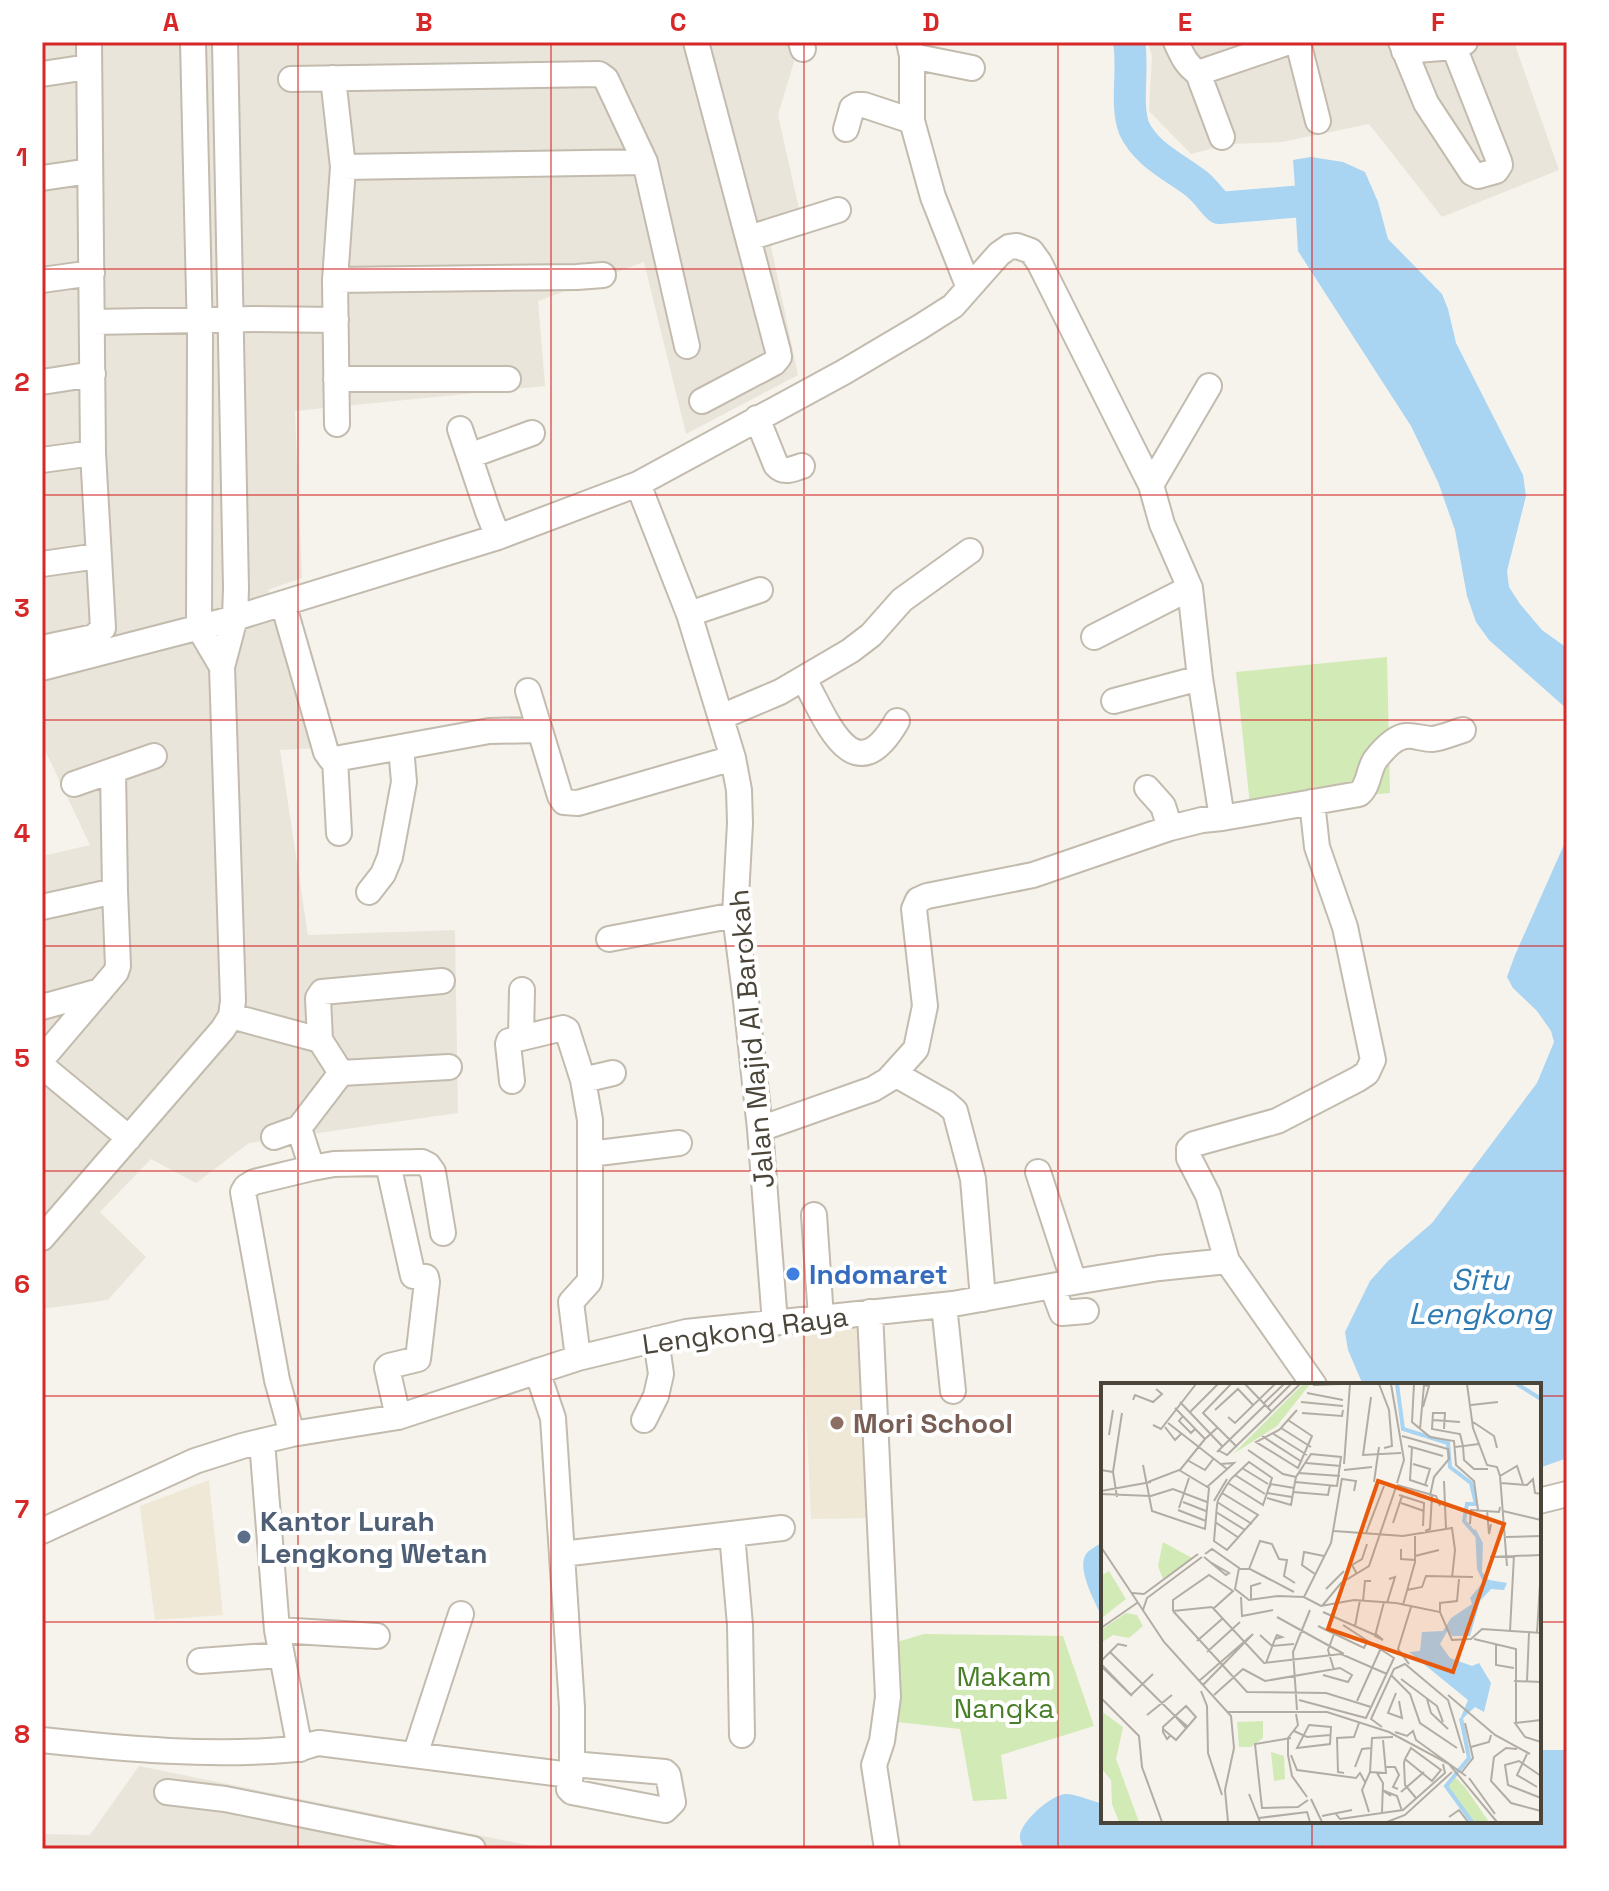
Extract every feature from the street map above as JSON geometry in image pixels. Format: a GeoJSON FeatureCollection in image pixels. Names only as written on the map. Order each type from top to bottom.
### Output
{"type":"FeatureCollection","features":[{"type":"Feature","properties":{"kind":"street"},"geometry":{"type":"LineString","coordinates":[[42,648],[94,637],[103,628],[93,453],[89,42]]}},
{"type":"Feature","properties":{"kind":"street"},"geometry":{"type":"LineString","coordinates":[[193,42],[199,329],[199,628],[222,667]]}},
{"type":"Feature","properties":{"kind":"street"},"geometry":{"type":"LineString","coordinates":[[42,1238],[231,1016],[233,984],[222,667],[235,618],[236,588],[225,42]]}},
{"type":"Feature","properties":{"kind":"street"},"geometry":{"type":"LineString","coordinates":[[696,42],[779,357],[774,363],[702,401]]}},
{"type":"Feature","properties":{"kind":"street"},"geometry":{"type":"LineString","coordinates":[[1176,42],[1190,68],[1198,73],[1222,137]]}},
{"type":"Feature","properties":{"kind":"street"},"geometry":{"type":"LineString","coordinates":[[1198,73],[1289,42]]}},
{"type":"Feature","properties":{"kind":"street"},"geometry":{"type":"LineString","coordinates":[[1298,42],[1318,121]]}},
{"type":"Feature","properties":{"kind":"street"},"geometry":{"type":"LineString","coordinates":[[1460,45],[1499,161],[1496,171],[1473,175],[1426,103],[1402,46],[1460,45]]}},
{"type":"Feature","properties":{"kind":"street"},"geometry":{"type":"LineString","coordinates":[[969,288],[933,197],[912,121],[911,49],[972,68]]}},
{"type":"Feature","properties":{"kind":"street"},"geometry":{"type":"LineString","coordinates":[[42,74],[88,67]]}},
{"type":"Feature","properties":{"kind":"street"},"geometry":{"type":"LineString","coordinates":[[291,79],[599,74],[610,86],[645,162],[687,346]]}},
{"type":"Feature","properties":{"kind":"street"},"geometry":{"type":"LineString","coordinates":[[333,78],[343,167],[335,280],[337,424]]}},
{"type":"Feature","properties":{"kind":"street"},"geometry":{"type":"LineString","coordinates":[[846,129],[852,108],[857,105],[912,121]]}},
{"type":"Feature","properties":{"kind":"street"},"geometry":{"type":"LineString","coordinates":[[343,167],[645,162]]}},
{"type":"Feature","properties":{"kind":"street"},"geometry":{"type":"LineString","coordinates":[[42,178],[90,171]]}},
{"type":"Feature","properties":{"kind":"street"},"geometry":{"type":"LineString","coordinates":[[749,238],[838,210]]}},
{"type":"Feature","properties":{"kind":"street"},"geometry":{"type":"LineString","coordinates":[[42,668],[235,618],[498,537],[638,484],[920,327],[953,306],[999,254],[1017,246],[1031,251],[1039,262],[1151,485],[1162,524],[1190,588],[1200,678],[1222,818]]}},
{"type":"Feature","properties":{"kind":"street"},"geometry":{"type":"LineString","coordinates":[[42,280],[92,273]]}},
{"type":"Feature","properties":{"kind":"street"},"geometry":{"type":"LineString","coordinates":[[335,280],[603,275]]}},
{"type":"Feature","properties":{"kind":"street"},"geometry":{"type":"LineString","coordinates":[[92,330],[336,328]]}},
{"type":"Feature","properties":{"kind":"street"},"geometry":{"type":"LineString","coordinates":[[42,382],[93,374]]}},
{"type":"Feature","properties":{"kind":"street"},"geometry":{"type":"LineString","coordinates":[[336,379],[508,379]]}},
{"type":"Feature","properties":{"kind":"street"},"geometry":{"type":"LineString","coordinates":[[1151,485],[1209,386]]}},
{"type":"Feature","properties":{"kind":"street"},"geometry":{"type":"LineString","coordinates":[[757,418],[780,470],[802,466]]}},
{"type":"Feature","properties":{"kind":"street"},"geometry":{"type":"LineString","coordinates":[[460,429],[498,537]]}},
{"type":"Feature","properties":{"kind":"street"},"geometry":{"type":"LineString","coordinates":[[469,456],[532,433]]}},
{"type":"Feature","properties":{"kind":"street"},"geometry":{"type":"LineString","coordinates":[[42,460],[93,453]]}},
{"type":"Feature","properties":{"kind":"street","name":"Jalan Majid Al Barokah"},"geometry":{"type":"LineString","coordinates":[[638,484],[689,614],[733,758],[739,790],[735,915],[760,1129],[775,1323]]}},
{"type":"Feature","properties":{"kind":"street"},"geometry":{"type":"LineString","coordinates":[[721,717],[780,692],[850,651],[871,635],[902,600],[970,551]]}},
{"type":"Feature","properties":{"kind":"street"},"geometry":{"type":"LineString","coordinates":[[42,564],[98,556]]}},
{"type":"Feature","properties":{"kind":"street"},"geometry":{"type":"LineString","coordinates":[[200,588],[236,588]]}},
{"type":"Feature","properties":{"kind":"street"},"geometry":{"type":"LineString","coordinates":[[1094,637],[1190,588]]}},
{"type":"Feature","properties":{"kind":"street"},"geometry":{"type":"LineString","coordinates":[[689,614],[760,590]]}},
{"type":"Feature","properties":{"kind":"street"},"geometry":{"type":"LineString","coordinates":[[283,603],[326,752],[331,759],[489,731],[540,730]]}},
{"type":"Feature","properties":{"kind":"street"},"geometry":{"type":"LineString","coordinates":[[1114,701],[1200,678]]}},
{"type":"Feature","properties":{"kind":"street"},"geometry":{"type":"LineString","coordinates":[[804,679],[831,729],[847,749],[858,754],[870,753],[880,747],[897,721]]}},
{"type":"Feature","properties":{"kind":"street"},"geometry":{"type":"LineString","coordinates":[[528,691],[560,796],[568,804],[733,758]]}},
{"type":"Feature","properties":{"kind":"street"},"geometry":{"type":"LineString","coordinates":[[760,1129],[873,1089],[895,1074],[916,1049],[925,1006],[914,909],[918,900],[1033,875],[1202,820],[1362,793],[1377,757],[1401,737],[1430,739],[1463,730]]}},
{"type":"Feature","properties":{"kind":"street"},"geometry":{"type":"LineString","coordinates":[[369,892],[383,874],[390,857],[404,782],[401,747]]}},
{"type":"Feature","properties":{"kind":"street"},"geometry":{"type":"LineString","coordinates":[[74,784],[154,756]]}},
{"type":"Feature","properties":{"kind":"street"},"geometry":{"type":"LineString","coordinates":[[335,759],[339,833]]}},
{"type":"Feature","properties":{"kind":"street"},"geometry":{"type":"LineString","coordinates":[[42,1059],[118,966],[113,771]]}},
{"type":"Feature","properties":{"kind":"street"},"geometry":{"type":"LineString","coordinates":[[1147,788],[1163,806],[1170,828]]}},
{"type":"Feature","properties":{"kind":"street"},"geometry":{"type":"LineString","coordinates":[[1312,802],[1317,847],[1345,927],[1373,1060],[1367,1073],[1358,1079],[1277,1121],[1194,1144],[1189,1149],[1189,1158],[1208,1195],[1227,1261],[1313,1383]]}},
{"type":"Feature","properties":{"kind":"street"},"geometry":{"type":"LineString","coordinates":[[42,907],[115,891]]}},
{"type":"Feature","properties":{"kind":"street"},"geometry":{"type":"LineString","coordinates":[[609,939],[735,915]]}},
{"type":"Feature","properties":{"kind":"street"},"geometry":{"type":"LineString","coordinates":[[341,1073],[320,1040],[318,998],[322,992],[442,981]]}},
{"type":"Feature","properties":{"kind":"street"},"geometry":{"type":"LineString","coordinates":[[521,1037],[522,990]]}},
{"type":"Feature","properties":{"kind":"street"},"geometry":{"type":"LineString","coordinates":[[42,1007],[100,991]]}},
{"type":"Feature","properties":{"kind":"street"},"geometry":{"type":"LineString","coordinates":[[231,1016],[320,1040]]}},
{"type":"Feature","properties":{"kind":"street"},"geometry":{"type":"LineString","coordinates":[[512,1081],[508,1044],[513,1039],[563,1028],[567,1030],[583,1080],[590,1120],[590,1277],[571,1302],[578,1358]]}},
{"type":"Feature","properties":{"kind":"street"},"geometry":{"type":"LineString","coordinates":[[42,1066],[126,1141]]}},
{"type":"Feature","properties":{"kind":"street"},"geometry":{"type":"LineString","coordinates":[[274,1137],[299,1128],[341,1073],[449,1067]]}},
{"type":"Feature","properties":{"kind":"street"},"geometry":{"type":"LineString","coordinates":[[583,1080],[613,1073]]}},
{"type":"Feature","properties":{"kind":"street"},"geometry":{"type":"LineString","coordinates":[[42,1074],[126,1141]]}},
{"type":"Feature","properties":{"kind":"street"},"geometry":{"type":"LineString","coordinates":[[895,1074],[955,1111],[973,1179],[983,1299]]}},
{"type":"Feature","properties":{"kind":"street"},"geometry":{"type":"LineString","coordinates":[[299,1128],[312,1168]]}},
{"type":"Feature","properties":{"kind":"street"},"geometry":{"type":"LineString","coordinates":[[590,1154],[679,1143]]}},
{"type":"Feature","properties":{"kind":"street"},"geometry":{"type":"LineString","coordinates":[[292,1434],[277,1380],[243,1192],[246,1187],[254,1182],[334,1164],[422,1162],[433,1172],[443,1233]]}},
{"type":"Feature","properties":{"kind":"street"},"geometry":{"type":"LineString","coordinates":[[388,1164],[413,1276],[424,1275],[427,1282],[418,1359],[387,1368],[398,1417]]}},
{"type":"Feature","properties":{"kind":"street"},"geometry":{"type":"LineString","coordinates":[[1038,1172],[1063,1284],[1062,1313],[1086,1311]]}},
{"type":"Feature","properties":{"kind":"street"},"geometry":{"type":"LineString","coordinates":[[814,1215],[821,1318]]}},
{"type":"Feature","properties":{"kind":"street","name":"Lengkong Raya"},"geometry":{"type":"LineString","coordinates":[[42,1531],[195,1461],[292,1434],[398,1417],[578,1358],[686,1332],[944,1305],[1159,1268],[1227,1261]]}},
{"type":"Feature","properties":{"kind":"street"},"geometry":{"type":"LineString","coordinates":[[944,1305],[953,1391]]}},
{"type":"Feature","properties":{"kind":"street"},"geometry":{"type":"LineString","coordinates":[[870,1312],[888,1697],[882,1741],[874,1765],[887,1849]]}},
{"type":"Feature","properties":{"kind":"street"},"geometry":{"type":"LineString","coordinates":[[644,1420],[656,1396],[661,1374],[656,1339]]}},
{"type":"Feature","properties":{"kind":"street"},"geometry":{"type":"LineString","coordinates":[[42,1740],[179,1751],[300,1749],[319,1743],[571,1769],[572,1707],[553,1418],[537,1371]]}},
{"type":"Feature","properties":{"kind":"street"},"geometry":{"type":"LineString","coordinates":[[262,1441],[277,1630],[300,1749]]}},
{"type":"Feature","properties":{"kind":"street"},"geometry":{"type":"LineString","coordinates":[[1541,1500],[1567,1494]]}},
{"type":"Feature","properties":{"kind":"street"},"geometry":{"type":"LineString","coordinates":[[562,1554],[782,1528]]}},
{"type":"Feature","properties":{"kind":"street"},"geometry":{"type":"LineString","coordinates":[[732,1534],[740,1625],[742,1735]]}},
{"type":"Feature","properties":{"kind":"street"},"geometry":{"type":"LineString","coordinates":[[415,1755],[461,1614]]}},
{"type":"Feature","properties":{"kind":"street"},"geometry":{"type":"LineString","coordinates":[[277,1630],[377,1636]]}},
{"type":"Feature","properties":{"kind":"street"},"geometry":{"type":"LineString","coordinates":[[200,1661],[282,1655]]}},
{"type":"Feature","properties":{"kind":"street"},"geometry":{"type":"LineString","coordinates":[[167,1792],[225,1799],[473,1849]]}},
{"type":"Feature","properties":{"kind":"shaded area"},"geometry":{"type":"Polygon","coordinates":[[[42,42],[821,42],[797,52],[778,115],[800,213],[766,222],[798,375],[686,434],[644,262],[538,301],[545,386],[295,411],[302,578],[268,590],[324,748],[280,750],[308,935],[455,930],[458,1113],[249,1143],[196,1183],[151,1159],[100,1212],[146,1257],[108,1300],[42,1309],[42,856],[90,845],[42,744],[42,42]]]}},
{"type":"Feature","properties":{"kind":"shaded area"},"geometry":{"type":"Polygon","coordinates":[[[1148,42],[1514,42],[1559,170],[1442,217],[1369,124],[1282,142],[1229,144],[1191,154],[1149,111],[1152,56],[1148,42]]]}},
{"type":"Feature","properties":{"kind":"shaded area","name":"Mori School"},"geometry":{"type":"Polygon","coordinates":[[[863,1324],[871,1518],[811,1519],[802,1329],[863,1324]]]}},
{"type":"Feature","properties":{"kind":"shaded area"},"geometry":{"type":"Polygon","coordinates":[[[209,1480],[223,1615],[155,1620],[140,1506],[209,1480]]]}},
{"type":"Feature","properties":{"kind":"shaded area"},"geometry":{"type":"Polygon","coordinates":[[[139,1766],[547,1849],[42,1849],[42,1834],[90,1835],[139,1766]]]}},
{"type":"Feature","properties":{"kind":"green space"},"geometry":{"type":"Polygon","coordinates":[[[1387,657],[1390,793],[1250,805],[1236,672],[1387,657]]]}},
{"type":"Feature","properties":{"kind":"green space","name":"Makam Nangka"},"geometry":{"type":"Polygon","coordinates":[[[924,1634],[1063,1636],[1094,1726],[1001,1755],[1007,1799],[973,1801],[960,1729],[897,1722],[897,1642],[924,1634]]]}},
{"type":"Feature","properties":{"kind":"water"},"geometry":{"type":"Polygon","coordinates":[[[1311,157],[1343,162],[1365,172],[1378,202],[1388,239],[1442,294],[1456,343],[1523,475],[1526,496],[1507,571],[1509,587],[1542,630],[1567,648],[1567,709],[1489,640],[1476,622],[1467,596],[1455,530],[1438,482],[1411,426],[1298,251],[1296,218],[1302,202],[1300,191],[1295,187],[1293,160],[1311,157]]]}},
{"type":"Feature","properties":{"kind":"water","name":"Situ Lengkong"},"geometry":{"type":"Polygon","coordinates":[[[1567,838],[1567,1458],[1541,1467],[1541,1383],[1362,1383],[1348,1350],[1345,1332],[1370,1281],[1432,1223],[1537,1083],[1554,1042],[1551,1031],[1537,1011],[1513,988],[1507,977],[1567,838]]]}},
{"type":"Feature","properties":{"kind":"water"},"geometry":{"type":"Polygon","coordinates":[[[1101,1543],[1101,1615],[1083,1568],[1086,1554],[1101,1543]]]}},
{"type":"Feature","properties":{"kind":"water"},"geometry":{"type":"Polygon","coordinates":[[[1541,1750],[1567,1750],[1567,1849],[1025,1849],[1020,1840],[1021,1832],[1037,1810],[1061,1795],[1101,1803],[1101,1823],[1541,1823],[1541,1750]]]}},
{"type":"Feature","properties":{"kind":"waterway"},"geometry":{"type":"LineString","coordinates":[[1129,42],[1131,119],[1146,146],[1198,185],[1219,208],[1303,201],[1332,218],[1336,225]]}},
{"type":"Feature","properties":{"kind":"place","name":"Indomaret"},"geometry":{"type":"Point","coordinates":[793,1274]}},
{"type":"Feature","properties":{"kind":"place","name":"Mori School"},"geometry":{"type":"Point","coordinates":[837,1423]}},
{"type":"Feature","properties":{"kind":"place","name":"Kantor Lurah Lengkong Wetan"},"geometry":{"type":"Point","coordinates":[244,1537]}}]}
